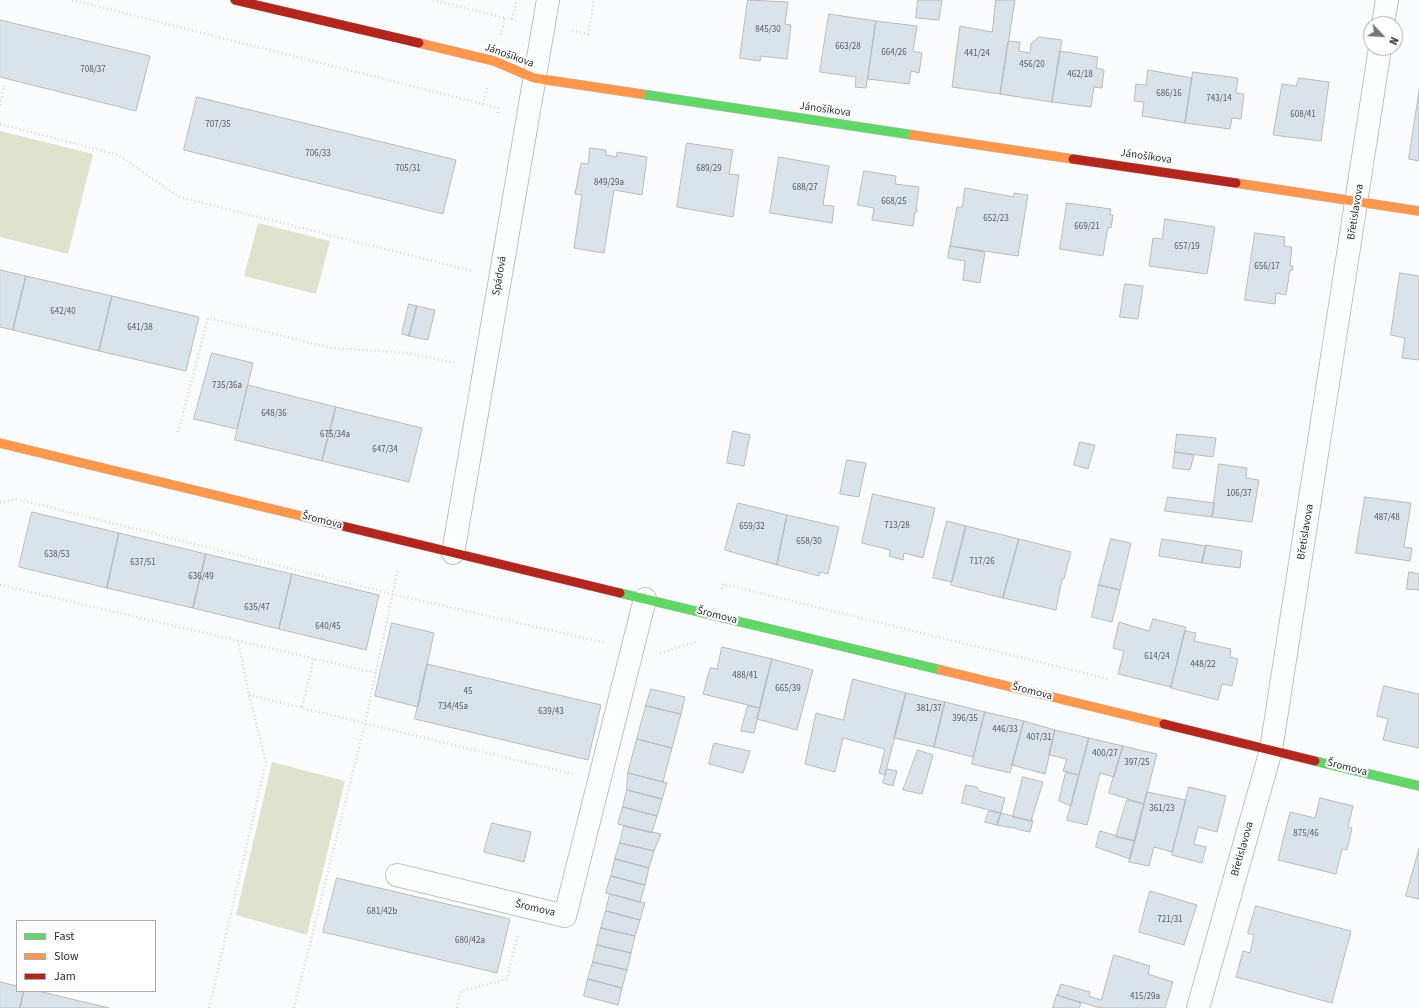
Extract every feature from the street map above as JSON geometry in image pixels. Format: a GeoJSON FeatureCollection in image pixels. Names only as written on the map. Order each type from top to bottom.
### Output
{"type":"FeatureCollection","features":[{"type":"Feature","properties":{"kind":"street","name":"Jánošíkova"},"geometry":{"type":"LineString","coordinates":[[235,0],[494,62],[534,78],[1419,211]]}},
{"type":"Feature","properties":{"kind":"street","name":"Spádová"},"geometry":{"type":"LineString","coordinates":[[453,553],[548,0]]}},
{"type":"Feature","properties":{"kind":"street"},"geometry":{"type":"LineString","coordinates":[[1385,16],[1387,0]]}},
{"type":"Feature","properties":{"kind":"street","name":"Břetislavova"},"geometry":{"type":"LineString","coordinates":[[1198,1008],[1271,750],[1379,56]]}},
{"type":"Feature","properties":{"kind":"street","name":"Šromova"},"geometry":{"type":"LineString","coordinates":[[0,444],[1419,786]]}},
{"type":"Feature","properties":{"kind":"street","name":"Šromova"},"geometry":{"type":"LineString","coordinates":[[397,875],[565,916],[645,599]]}},
{"type":"Feature","properties":{"kind":"path"},"geometry":{"type":"LineString","coordinates":[[72,0],[483,104]]}},
{"type":"Feature","properties":{"kind":"path"},"geometry":{"type":"LineString","coordinates":[[433,0],[505,18]]}},
{"type":"Feature","properties":{"kind":"path"},"geometry":{"type":"LineString","coordinates":[[512,19],[517,0]]}},
{"type":"Feature","properties":{"kind":"path"},"geometry":{"type":"LineString","coordinates":[[0,105],[4,85]]}},
{"type":"Feature","properties":{"kind":"path"},"geometry":{"type":"LineString","coordinates":[[0,124],[118,155],[179,198],[500,277]]}},
{"type":"Feature","properties":{"kind":"path"},"geometry":{"type":"LineString","coordinates":[[178,432],[208,318],[332,348],[408,353],[456,363]]}},
{"type":"Feature","properties":{"kind":"path"},"geometry":{"type":"LineString","coordinates":[[0,502],[17,499],[392,594],[612,645]]}},
{"type":"Feature","properties":{"kind":"path"},"geometry":{"type":"LineString","coordinates":[[294,1008],[365,723],[404,541]]}},
{"type":"Feature","properties":{"kind":"path"},"geometry":{"type":"LineString","coordinates":[[0,585],[238,642],[376,673]]}},
{"type":"Feature","properties":{"kind":"path"},"geometry":{"type":"LineString","coordinates":[[209,1008],[266,762],[249,695],[238,642]]}},
{"type":"Feature","properties":{"kind":"path"},"geometry":{"type":"LineString","coordinates":[[302,708],[314,659]]}},
{"type":"Feature","properties":{"kind":"path"},"geometry":{"type":"LineString","coordinates":[[249,695],[580,775]]}},
{"type":"Feature","properties":{"kind":"path"},"geometry":{"type":"LineString","coordinates":[[457,1008],[460,991],[507,979],[525,907]]}},
{"type":"Feature","properties":{"kind":"green space"},"geometry":{"type":"Polygon","coordinates":[[[0,131],[93,154],[68,254],[0,237],[0,131]]]}},
{"type":"Feature","properties":{"kind":"green space"},"geometry":{"type":"Polygon","coordinates":[[[258,223],[330,241],[316,294],[244,276],[258,223]]]}},
{"type":"Feature","properties":{"kind":"green space"},"geometry":{"type":"Polygon","coordinates":[[[272,762],[345,781],[307,935],[236,915],[272,762]]]}},
{"type":"Feature","properties":{"kind":"building"},"geometry":{"type":"Polygon","coordinates":[[[748,0],[788,2],[785,24],[791,25],[787,59],[761,56],[760,61],[740,58],[748,0]]]}},
{"type":"Feature","properties":{"kind":"building"},"geometry":{"type":"Polygon","coordinates":[[[918,0],[942,0],[939,20],[916,18],[918,0]]]}},
{"type":"Feature","properties":{"kind":"building"},"geometry":{"type":"Polygon","coordinates":[[[996,0],[1015,0],[1000,94],[952,87],[960,26],[992,32],[996,0]]]}},
{"type":"Feature","properties":{"kind":"building"},"geometry":{"type":"Polygon","coordinates":[[[829,14],[876,21],[866,88],[855,87],[856,77],[820,72],[829,14]]]}},
{"type":"Feature","properties":{"kind":"building"},"geometry":{"type":"Polygon","coordinates":[[[0,20],[150,56],[136,111],[0,77],[0,20]]]}},
{"type":"Feature","properties":{"kind":"building"},"geometry":{"type":"Polygon","coordinates":[[[876,21],[917,26],[913,51],[922,53],[919,73],[911,71],[909,84],[868,79],[876,21]]]}},
{"type":"Feature","properties":{"kind":"building"},"geometry":{"type":"Polygon","coordinates":[[[1039,37],[1062,40],[1052,102],[1000,94],[1008,41],[1020,42],[1019,51],[1030,53],[1031,44],[1039,37]]]}},
{"type":"Feature","properties":{"kind":"building"},"geometry":{"type":"Polygon","coordinates":[[[1060,51],[1098,57],[1096,68],[1104,70],[1102,88],[1094,87],[1091,107],[1052,102],[1060,51]]]}},
{"type":"Feature","properties":{"kind":"building"},"geometry":{"type":"Polygon","coordinates":[[[1148,70],[1192,78],[1185,123],[1142,116],[1144,102],[1134,101],[1136,84],[1146,85],[1148,70]]]}},
{"type":"Feature","properties":{"kind":"building"},"geometry":{"type":"Polygon","coordinates":[[[1193,72],[1238,78],[1236,93],[1244,94],[1241,119],[1232,118],[1230,129],[1185,123],[1193,72]]]}},
{"type":"Feature","properties":{"kind":"building"},"geometry":{"type":"Polygon","coordinates":[[[1299,78],[1329,82],[1321,141],[1273,135],[1282,84],[1296,86],[1299,78]]]}},
{"type":"Feature","properties":{"kind":"building"},"geometry":{"type":"Polygon","coordinates":[[[1419,91],[1419,161],[1409,159],[1419,91]]]}},
{"type":"Feature","properties":{"kind":"building"},"geometry":{"type":"Polygon","coordinates":[[[197,97],[456,160],[443,214],[184,150],[197,97]]]}},
{"type":"Feature","properties":{"kind":"building"},"geometry":{"type":"Polygon","coordinates":[[[687,143],[733,150],[729,174],[739,175],[733,217],[677,207],[687,143]]]}},
{"type":"Feature","properties":{"kind":"building"},"geometry":{"type":"Polygon","coordinates":[[[590,148],[606,150],[606,155],[617,157],[617,152],[647,157],[642,195],[614,190],[604,253],[574,248],[582,195],[575,194],[581,163],[588,164],[590,148]]]}},
{"type":"Feature","properties":{"kind":"building"},"geometry":{"type":"Polygon","coordinates":[[[779,157],[829,166],[823,205],[834,206],[832,223],[770,213],[779,157]]]}},
{"type":"Feature","properties":{"kind":"building"},"geometry":{"type":"Polygon","coordinates":[[[864,171],[896,176],[895,184],[919,187],[916,209],[917,212],[915,212],[913,226],[872,220],[874,208],[858,205],[864,171]]]}},
{"type":"Feature","properties":{"kind":"building"},"geometry":{"type":"Polygon","coordinates":[[[965,188],[1014,197],[1014,193],[1028,195],[1018,256],[950,246],[957,207],[962,207],[965,188]]]}},
{"type":"Feature","properties":{"kind":"building"},"geometry":{"type":"Polygon","coordinates":[[[1067,203],[1111,209],[1110,215],[1113,215],[1111,228],[1108,227],[1103,256],[1060,249],[1067,203]]]}},
{"type":"Feature","properties":{"kind":"building"},"geometry":{"type":"Polygon","coordinates":[[[1165,219],[1215,227],[1207,274],[1149,266],[1153,238],[1162,239],[1165,219]]]}},
{"type":"Feature","properties":{"kind":"building"},"geometry":{"type":"Polygon","coordinates":[[[1255,233],[1285,237],[1284,246],[1292,247],[1290,266],[1293,266],[1292,271],[1290,270],[1286,295],[1276,293],[1275,304],[1245,300],[1255,233]]]}},
{"type":"Feature","properties":{"kind":"building"},"geometry":{"type":"Polygon","coordinates":[[[950,246],[985,252],[980,283],[963,280],[965,261],[948,258],[950,246]]]}},
{"type":"Feature","properties":{"kind":"building"},"geometry":{"type":"Polygon","coordinates":[[[0,270],[26,276],[13,330],[0,327],[0,270]]]}},
{"type":"Feature","properties":{"kind":"building"},"geometry":{"type":"Polygon","coordinates":[[[1400,273],[1419,276],[1419,360],[1402,358],[1405,338],[1391,335],[1400,273]]]}},
{"type":"Feature","properties":{"kind":"building"},"geometry":{"type":"Polygon","coordinates":[[[26,276],[112,296],[99,351],[13,330],[26,276]]]}},
{"type":"Feature","properties":{"kind":"building"},"geometry":{"type":"Polygon","coordinates":[[[1125,284],[1143,286],[1138,319],[1120,317],[1125,284]]]}},
{"type":"Feature","properties":{"kind":"building"},"geometry":{"type":"Polygon","coordinates":[[[112,296],[199,317],[186,371],[99,351],[112,296]]]}},
{"type":"Feature","properties":{"kind":"building"},"geometry":{"type":"Polygon","coordinates":[[[409,304],[417,306],[409,336],[402,334],[409,304]]]}},
{"type":"Feature","properties":{"kind":"building"},"geometry":{"type":"Polygon","coordinates":[[[417,306],[435,310],[428,340],[409,336],[417,306]]]}},
{"type":"Feature","properties":{"kind":"building"},"geometry":{"type":"Polygon","coordinates":[[[212,353],[253,363],[237,429],[194,419],[212,353]]]}},
{"type":"Feature","properties":{"kind":"building"},"geometry":{"type":"Polygon","coordinates":[[[248,385],[336,407],[322,461],[235,440],[248,385]]]}},
{"type":"Feature","properties":{"kind":"building"},"geometry":{"type":"Polygon","coordinates":[[[336,407],[422,428],[409,482],[322,461],[336,407]]]}},
{"type":"Feature","properties":{"kind":"building"},"geometry":{"type":"Polygon","coordinates":[[[733,431],[750,435],[744,466],[727,463],[733,431]]]}},
{"type":"Feature","properties":{"kind":"building"},"geometry":{"type":"Polygon","coordinates":[[[1177,434],[1216,438],[1213,457],[1175,452],[1177,434]]]}},
{"type":"Feature","properties":{"kind":"building"},"geometry":{"type":"Polygon","coordinates":[[[1080,442],[1095,445],[1088,469],[1074,465],[1080,442]]]}},
{"type":"Feature","properties":{"kind":"building"},"geometry":{"type":"Polygon","coordinates":[[[1175,452],[1194,455],[1190,470],[1173,468],[1175,452]]]}},
{"type":"Feature","properties":{"kind":"building"},"geometry":{"type":"Polygon","coordinates":[[[847,460],[866,463],[859,497],[840,494],[847,460]]]}},
{"type":"Feature","properties":{"kind":"building"},"geometry":{"type":"Polygon","coordinates":[[[1219,464],[1247,468],[1246,478],[1259,480],[1252,522],[1212,517],[1219,464]]]}},
{"type":"Feature","properties":{"kind":"building"},"geometry":{"type":"Polygon","coordinates":[[[873,494],[935,508],[923,558],[904,553],[903,560],[889,556],[890,550],[862,543],[873,494]]]}},
{"type":"Feature","properties":{"kind":"building"},"geometry":{"type":"Polygon","coordinates":[[[1168,497],[1215,503],[1212,517],[1165,511],[1168,497]]]}},
{"type":"Feature","properties":{"kind":"building"},"geometry":{"type":"Polygon","coordinates":[[[1365,497],[1411,503],[1404,547],[1412,548],[1410,561],[1356,553],[1365,497]]]}},
{"type":"Feature","properties":{"kind":"building"},"geometry":{"type":"Polygon","coordinates":[[[738,503],[787,515],[777,565],[725,550],[738,503]]]}},
{"type":"Feature","properties":{"kind":"building"},"geometry":{"type":"Polygon","coordinates":[[[32,512],[119,533],[107,588],[19,567],[32,512]]]}},
{"type":"Feature","properties":{"kind":"building"},"geometry":{"type":"Polygon","coordinates":[[[787,515],[839,527],[828,574],[820,572],[819,576],[777,565],[787,515]]]}},
{"type":"Feature","properties":{"kind":"building"},"geometry":{"type":"Polygon","coordinates":[[[947,521],[966,526],[952,582],[933,578],[947,521]]]}},
{"type":"Feature","properties":{"kind":"building"},"geometry":{"type":"Polygon","coordinates":[[[966,526],[1019,539],[1003,598],[951,585],[966,526]]]}},
{"type":"Feature","properties":{"kind":"building"},"geometry":{"type":"Polygon","coordinates":[[[119,533],[206,554],[193,608],[107,588],[119,533]]]}},
{"type":"Feature","properties":{"kind":"building"},"geometry":{"type":"Polygon","coordinates":[[[1019,539],[1071,552],[1064,579],[1062,579],[1056,610],[1003,598],[1019,539]]]}},
{"type":"Feature","properties":{"kind":"building"},"geometry":{"type":"Polygon","coordinates":[[[1111,539],[1131,543],[1120,590],[1099,585],[1111,539]]]}},
{"type":"Feature","properties":{"kind":"building"},"geometry":{"type":"Polygon","coordinates":[[[1162,539],[1206,546],[1202,563],[1159,556],[1162,539]]]}},
{"type":"Feature","properties":{"kind":"building"},"geometry":{"type":"Polygon","coordinates":[[[1206,545],[1242,551],[1240,568],[1202,563],[1206,545]]]}},
{"type":"Feature","properties":{"kind":"building"},"geometry":{"type":"Polygon","coordinates":[[[206,554],[292,574],[279,629],[193,608],[206,554]]]}},
{"type":"Feature","properties":{"kind":"building"},"geometry":{"type":"Polygon","coordinates":[[[1409,572],[1419,574],[1419,590],[1407,589],[1409,572]]]}},
{"type":"Feature","properties":{"kind":"building"},"geometry":{"type":"Polygon","coordinates":[[[292,574],[379,595],[366,650],[279,629],[292,574]]]}},
{"type":"Feature","properties":{"kind":"building"},"geometry":{"type":"Polygon","coordinates":[[[1099,585],[1120,590],[1112,622],[1092,617],[1099,585]]]}},
{"type":"Feature","properties":{"kind":"building"},"geometry":{"type":"Polygon","coordinates":[[[1153,619],[1186,627],[1171,687],[1118,674],[1124,651],[1113,648],[1119,622],[1149,631],[1153,619]]]}},
{"type":"Feature","properties":{"kind":"building"},"geometry":{"type":"Polygon","coordinates":[[[392,623],[434,633],[418,707],[375,696],[392,623]]]}},
{"type":"Feature","properties":{"kind":"building"},"geometry":{"type":"Polygon","coordinates":[[[1185,631],[1196,633],[1194,641],[1231,649],[1230,657],[1238,659],[1232,686],[1222,684],[1218,700],[1171,688],[1185,631]]]}},
{"type":"Feature","properties":{"kind":"building"},"geometry":{"type":"Polygon","coordinates":[[[722,647],[772,659],[760,708],[703,694],[710,668],[717,669],[722,647]]]}},
{"type":"Feature","properties":{"kind":"building"},"geometry":{"type":"Polygon","coordinates":[[[772,659],[813,670],[797,730],[757,719],[772,659]]]}},
{"type":"Feature","properties":{"kind":"building"},"geometry":{"type":"Polygon","coordinates":[[[427,664],[601,705],[588,760],[415,719],[427,664]]]}},
{"type":"Feature","properties":{"kind":"building"},"geometry":{"type":"Polygon","coordinates":[[[853,679],[906,693],[885,775],[879,773],[885,749],[843,738],[835,772],[805,764],[816,713],[843,720],[853,679]]]}},
{"type":"Feature","properties":{"kind":"building"},"geometry":{"type":"Polygon","coordinates":[[[1384,686],[1419,694],[1419,748],[1383,740],[1388,719],[1377,716],[1384,686]]]}},
{"type":"Feature","properties":{"kind":"building"},"geometry":{"type":"Polygon","coordinates":[[[651,689],[685,697],[681,714],[646,706],[651,689]]]}},
{"type":"Feature","properties":{"kind":"building"},"geometry":{"type":"Polygon","coordinates":[[[906,693],[945,702],[934,747],[894,738],[906,693]]]}},
{"type":"Feature","properties":{"kind":"building"},"geometry":{"type":"Polygon","coordinates":[[[945,702],[985,712],[973,757],[934,747],[945,702]]]}},
{"type":"Feature","properties":{"kind":"building"},"geometry":{"type":"Polygon","coordinates":[[[646,706],[681,714],[672,748],[637,739],[646,706]]]}},
{"type":"Feature","properties":{"kind":"building"},"geometry":{"type":"Polygon","coordinates":[[[748,706],[760,708],[754,733],[741,731],[748,706]]]}},
{"type":"Feature","properties":{"kind":"building"},"geometry":{"type":"Polygon","coordinates":[[[985,712],[1024,721],[1010,773],[972,764],[985,712]]]}},
{"type":"Feature","properties":{"kind":"building"},"geometry":{"type":"Polygon","coordinates":[[[1024,721],[1055,730],[1045,774],[1012,765],[1024,721]]]}},
{"type":"Feature","properties":{"kind":"building"},"geometry":{"type":"Polygon","coordinates":[[[1055,730],[1089,738],[1079,775],[1063,771],[1067,759],[1049,755],[1055,730]]]}},
{"type":"Feature","properties":{"kind":"building"},"geometry":{"type":"Polygon","coordinates":[[[1089,738],[1123,746],[1114,777],[1100,773],[1087,825],[1067,820],[1089,738]]]}},
{"type":"Feature","properties":{"kind":"building"},"geometry":{"type":"Polygon","coordinates":[[[637,739],[672,748],[663,782],[628,773],[637,739]]]}},
{"type":"Feature","properties":{"kind":"building"},"geometry":{"type":"Polygon","coordinates":[[[714,743],[750,751],[743,773],[709,764],[714,743]]]}},
{"type":"Feature","properties":{"kind":"building"},"geometry":{"type":"Polygon","coordinates":[[[1123,746],[1157,754],[1144,804],[1109,793],[1123,746]]]}},
{"type":"Feature","properties":{"kind":"building"},"geometry":{"type":"Polygon","coordinates":[[[918,750],[933,755],[922,794],[903,790],[918,750]]]}},
{"type":"Feature","properties":{"kind":"building"},"geometry":{"type":"Polygon","coordinates":[[[887,769],[897,771],[893,786],[883,783],[887,769]]]}},
{"type":"Feature","properties":{"kind":"building"},"geometry":{"type":"Polygon","coordinates":[[[1066,772],[1079,775],[1071,806],[1059,801],[1066,772]]]}},
{"type":"Feature","properties":{"kind":"building"},"geometry":{"type":"Polygon","coordinates":[[[628,773],[667,783],[662,799],[627,790],[628,773]]]}},
{"type":"Feature","properties":{"kind":"building"},"geometry":{"type":"Polygon","coordinates":[[[1023,777],[1043,782],[1031,821],[1013,817],[1023,777]]]}},
{"type":"Feature","properties":{"kind":"building"},"geometry":{"type":"Polygon","coordinates":[[[966,785],[977,787],[979,791],[1005,798],[1001,813],[962,803],[966,785]]]}},
{"type":"Feature","properties":{"kind":"building"},"geometry":{"type":"Polygon","coordinates":[[[1189,787],[1226,796],[1217,832],[1198,827],[1194,844],[1206,847],[1202,863],[1172,855],[1189,787]]]}},
{"type":"Feature","properties":{"kind":"building"},"geometry":{"type":"Polygon","coordinates":[[[627,790],[662,799],[657,816],[623,807],[627,790]]]}},
{"type":"Feature","properties":{"kind":"building"},"geometry":{"type":"Polygon","coordinates":[[[1147,792],[1186,800],[1172,852],[1154,847],[1149,866],[1129,862],[1147,792]]]}},
{"type":"Feature","properties":{"kind":"building"},"geometry":{"type":"Polygon","coordinates":[[[1320,798],[1353,806],[1348,827],[1352,828],[1347,850],[1342,849],[1336,874],[1278,860],[1290,812],[1315,818],[1320,798]]]}},
{"type":"Feature","properties":{"kind":"building"},"geometry":{"type":"Polygon","coordinates":[[[1127,800],[1144,804],[1135,841],[1116,837],[1127,800]]]}},
{"type":"Feature","properties":{"kind":"building"},"geometry":{"type":"Polygon","coordinates":[[[623,807],[657,816],[652,833],[618,824],[623,807]]]}},
{"type":"Feature","properties":{"kind":"building"},"geometry":{"type":"Polygon","coordinates":[[[989,811],[1001,813],[997,825],[985,822],[989,811]]]}},
{"type":"Feature","properties":{"kind":"building"},"geometry":{"type":"Polygon","coordinates":[[[1001,813],[1031,821],[1033,820],[1030,832],[1016,829],[1014,827],[997,825],[1001,813]]]}},
{"type":"Feature","properties":{"kind":"building"},"geometry":{"type":"Polygon","coordinates":[[[492,823],[531,832],[524,862],[484,852],[492,823]]]}},
{"type":"Feature","properties":{"kind":"building"},"geometry":{"type":"Polygon","coordinates":[[[624,826],[661,834],[654,851],[620,843],[624,826]]]}},
{"type":"Feature","properties":{"kind":"building"},"geometry":{"type":"Polygon","coordinates":[[[1100,831],[1135,841],[1130,859],[1096,847],[1100,831]]]}},
{"type":"Feature","properties":{"kind":"building"},"geometry":{"type":"Polygon","coordinates":[[[620,843],[654,851],[649,868],[615,859],[620,843]]]}},
{"type":"Feature","properties":{"kind":"building"},"geometry":{"type":"Polygon","coordinates":[[[1419,849],[1419,899],[1406,896],[1419,849]]]}},
{"type":"Feature","properties":{"kind":"building"},"geometry":{"type":"Polygon","coordinates":[[[615,859],[649,868],[645,885],[611,876],[615,859]]]}},
{"type":"Feature","properties":{"kind":"building"},"geometry":{"type":"Polygon","coordinates":[[[611,876],[645,885],[640,902],[606,893],[611,876]]]}},
{"type":"Feature","properties":{"kind":"building"},"geometry":{"type":"Polygon","coordinates":[[[337,878],[510,919],[497,973],[323,932],[337,878]]]}},
{"type":"Feature","properties":{"kind":"building"},"geometry":{"type":"Polygon","coordinates":[[[1150,891],[1197,905],[1184,945],[1139,932],[1150,891]]]}},
{"type":"Feature","properties":{"kind":"building"},"geometry":{"type":"Polygon","coordinates":[[[610,894],[645,903],[640,920],[606,911],[610,894]]]}},
{"type":"Feature","properties":{"kind":"building"},"geometry":{"type":"Polygon","coordinates":[[[1256,906],[1351,931],[1332,1003],[1236,977],[1243,951],[1250,953],[1254,935],[1248,933],[1256,906]]]}},
{"type":"Feature","properties":{"kind":"building"},"geometry":{"type":"Polygon","coordinates":[[[606,911],[640,920],[635,936],[601,928],[606,911]]]}},
{"type":"Feature","properties":{"kind":"building"},"geometry":{"type":"Polygon","coordinates":[[[601,928],[635,936],[631,953],[597,945],[601,928]]]}},
{"type":"Feature","properties":{"kind":"building"},"geometry":{"type":"Polygon","coordinates":[[[597,945],[631,953],[627,970],[593,962],[597,945]]]}},
{"type":"Feature","properties":{"kind":"building"},"geometry":{"type":"Polygon","coordinates":[[[1114,955],[1150,966],[1148,974],[1173,982],[1165,1008],[1100,1008],[1057,995],[1061,984],[1090,992],[1089,996],[1101,1000],[1114,955]]]}},
{"type":"Feature","properties":{"kind":"building"},"geometry":{"type":"Polygon","coordinates":[[[593,962],[627,970],[622,988],[588,979],[593,962]]]}},
{"type":"Feature","properties":{"kind":"building"},"geometry":{"type":"Polygon","coordinates":[[[588,979],[622,988],[618,1005],[584,996],[588,979]]]}},
{"type":"Feature","properties":{"kind":"building"},"geometry":{"type":"Polygon","coordinates":[[[0,982],[16,986],[16,992],[24,992],[20,1008],[0,1008],[0,982]]]}},
{"type":"Feature","properties":{"kind":"building"},"geometry":{"type":"Polygon","coordinates":[[[24,992],[42,992],[109,1008],[20,1008],[24,992]]]}},
{"type":"Feature","properties":{"kind":"building"},"geometry":{"type":"Polygon","coordinates":[[[1057,995],[1081,1003],[1079,1008],[1053,1008],[1057,995]]]}},
{"type":"Feature","properties":{"kind":"traffic: fast"},"geometry":{"type":"LineString","coordinates":[[641,94],[913,135]]}},
{"type":"Feature","properties":{"kind":"traffic: fast"},"geometry":{"type":"LineString","coordinates":[[620,593],[941,670]]}},
{"type":"Feature","properties":{"kind":"traffic: fast"},"geometry":{"type":"LineString","coordinates":[[1315,761],[1419,786]]}},
{"type":"Feature","properties":{"kind":"traffic: slow"},"geometry":{"type":"LineString","coordinates":[[419,43],[494,61],[534,78],[641,94]]}},
{"type":"Feature","properties":{"kind":"traffic: slow"},"geometry":{"type":"LineString","coordinates":[[913,135],[1073,159]]}},
{"type":"Feature","properties":{"kind":"traffic: slow"},"geometry":{"type":"LineString","coordinates":[[1236,183],[1419,211]]}},
{"type":"Feature","properties":{"kind":"traffic: slow"},"geometry":{"type":"LineString","coordinates":[[0,443],[326,522]]}},
{"type":"Feature","properties":{"kind":"traffic: slow"},"geometry":{"type":"LineString","coordinates":[[941,670],[1164,724]]}},
{"type":"Feature","properties":{"kind":"traffic: jam"},"geometry":{"type":"LineString","coordinates":[[235,0],[419,43]]}},
{"type":"Feature","properties":{"kind":"traffic: jam"},"geometry":{"type":"LineString","coordinates":[[1073,159],[1236,183]]}},
{"type":"Feature","properties":{"kind":"traffic: jam"},"geometry":{"type":"LineString","coordinates":[[326,522],[620,593]]}},
{"type":"Feature","properties":{"kind":"traffic: jam"},"geometry":{"type":"LineString","coordinates":[[1164,724],[1315,761]]}}]}
